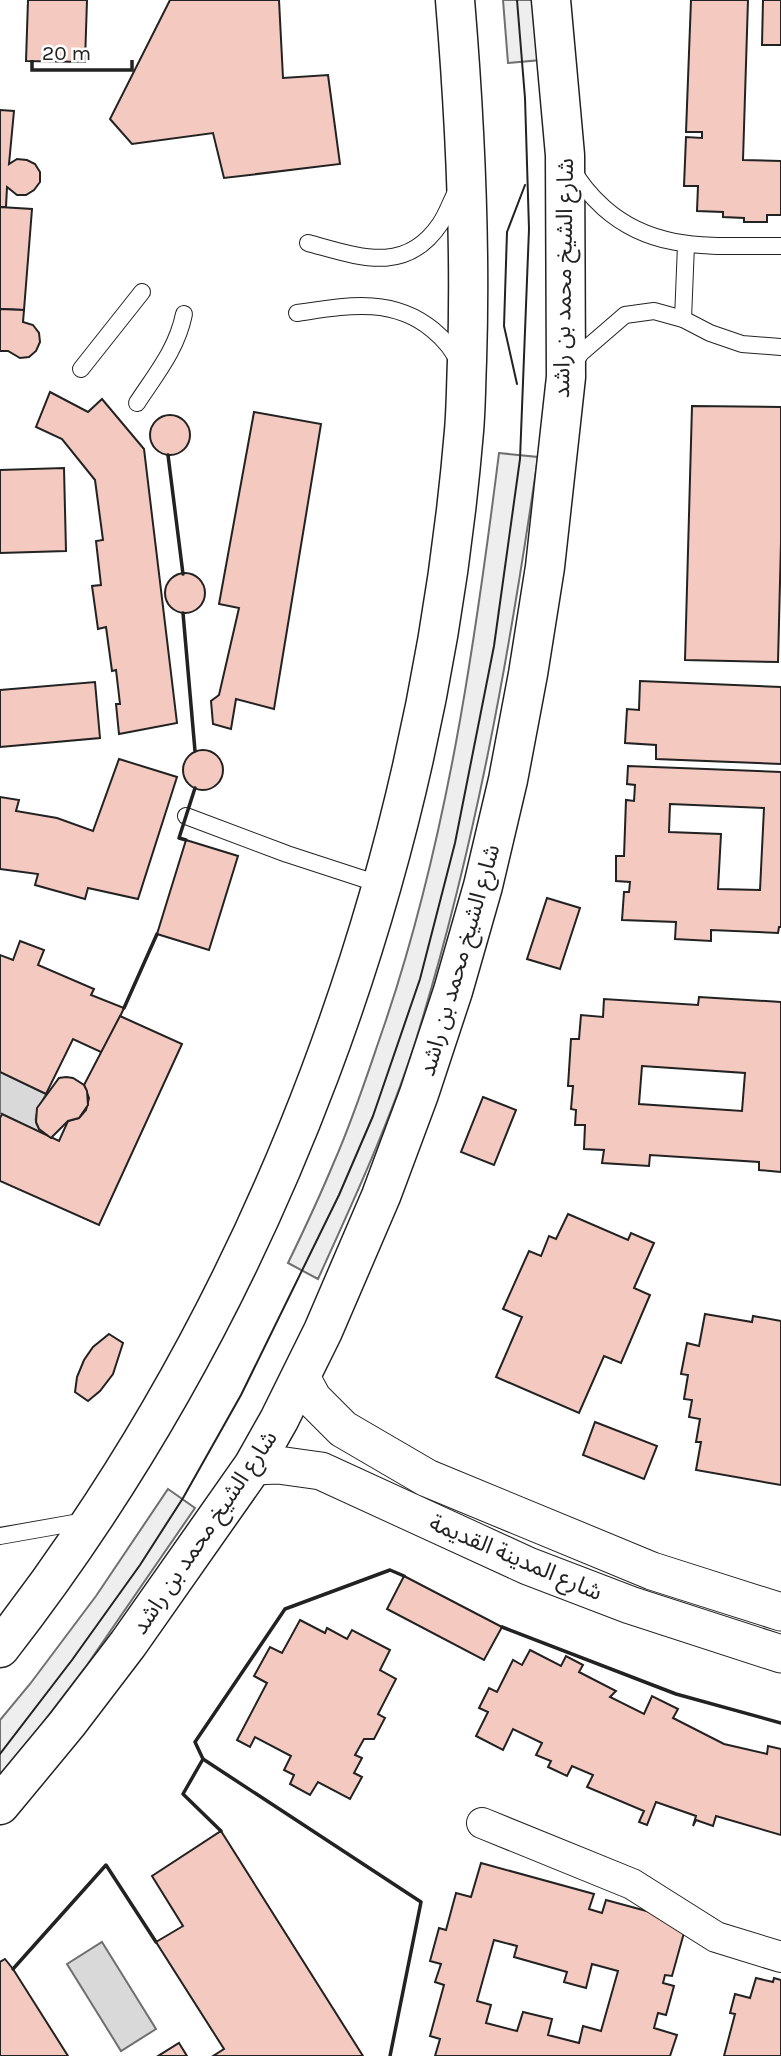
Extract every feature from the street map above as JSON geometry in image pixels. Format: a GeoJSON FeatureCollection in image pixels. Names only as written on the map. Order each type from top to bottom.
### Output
{"type":"FeatureCollection","features":[{"type":"Feature","properties":{"kind":"main road"},"geometry":{"type":"LineString","coordinates":[[0,1648],[94,1519],[163,1409],[195,1352],[270,1198],[332,1038],[382,885],[424,714],[440,628],[465,428],[470,276],[467,169],[456,0]]}},
{"type":"Feature","properties":{"kind":"main road","name":"شارع الشيخ محمد بن راشد"},"geometry":{"type":"LineString","coordinates":[[0,1805],[128,1644],[253,1466],[301,1377],[382,1196],[453,991],[483,886],[508,780],[528,674],[545,567],[566,377],[565,155],[551,0]]}},
{"type":"Feature","properties":{"kind":"street","name":"شارع المدينة القديمة"},"geometry":{"type":"LineString","coordinates":[[301,1377],[313,1399],[343,1429],[427,1478],[652,1571],[781,1612]]}},
{"type":"Feature","properties":{"kind":"street","name":"شارع المدينة القديمة"},"geometry":{"type":"LineString","coordinates":[[253,1466],[278,1465],[321,1471],[528,1566],[630,1605],[781,1654]]}},
{"type":"Feature","properties":{"kind":"street"},"geometry":{"type":"LineString","coordinates":[[482,1823],[632,1884],[716,1937],[781,1958]]}},
{"type":"Feature","properties":{"kind":"lane"},"geometry":{"type":"LineString","coordinates":[[565,155],[594,199],[614,216],[660,241],[686,245],[781,246]]}},
{"type":"Feature","properties":{"kind":"lane"},"geometry":{"type":"LineString","coordinates":[[308,243],[360,257],[383,259],[406,254],[426,242],[441,223],[467,169]]}},
{"type":"Feature","properties":{"kind":"lane"},"geometry":{"type":"LineString","coordinates":[[683,319],[686,245]]}},
{"type":"Feature","properties":{"kind":"lane"},"geometry":{"type":"LineString","coordinates":[[81,369],[142,292]]}},
{"type":"Feature","properties":{"kind":"lane"},"geometry":{"type":"LineString","coordinates":[[297,313],[373,305],[398,310],[421,320],[441,336],[456,357],[466,380]]}},
{"type":"Feature","properties":{"kind":"lane"},"geometry":{"type":"LineString","coordinates":[[566,377],[581,353],[625,315],[654,311],[683,319],[710,333],[742,344],[781,346]]}},
{"type":"Feature","properties":{"kind":"lane"},"geometry":{"type":"LineString","coordinates":[[136,403],[170,354],[184,314]]}},
{"type":"Feature","properties":{"kind":"lane"},"geometry":{"type":"LineString","coordinates":[[186,816],[287,854],[382,885]]}},
{"type":"Feature","properties":{"kind":"lane"},"geometry":{"type":"LineString","coordinates":[[0,1536],[94,1519]]}},
{"type":"Feature","properties":{"kind":"shaded area"},"geometry":{"type":"Polygon","coordinates":[[[503,0],[535,0],[541,60],[508,63],[503,0]]]}},
{"type":"Feature","properties":{"kind":"shaded area"},"geometry":{"type":"Polygon","coordinates":[[[499,453],[538,457],[515,606],[473,826],[436,971],[405,1073],[370,1162],[318,1279],[288,1263],[355,1110],[407,954],[426,884],[469,669],[499,453]]]}},
{"type":"Feature","properties":{"kind":"shaded area"},"geometry":{"type":"Polygon","coordinates":[[[0,1072],[46,1094],[37,1112],[36,1123],[43,1133],[51,1138],[0,1113],[0,1072]]]}},
{"type":"Feature","properties":{"kind":"shaded area"},"geometry":{"type":"Polygon","coordinates":[[[168,1489],[195,1508],[87,1665],[0,1779],[0,1720],[96,1596],[168,1489]]]}},
{"type":"Feature","properties":{"kind":"shaded area"},"geometry":{"type":"Polygon","coordinates":[[[102,1942],[156,2029],[121,2051],[67,1964],[102,1942]]]}},
{"type":"Feature","properties":{"kind":"building"},"geometry":{"type":"Polygon","coordinates":[[[28,0],[87,0],[85,62],[26,61],[28,0]]]}},
{"type":"Feature","properties":{"kind":"building"},"geometry":{"type":"Polygon","coordinates":[[[170,0],[279,0],[283,78],[328,75],[340,164],[224,178],[213,133],[132,144],[110,119],[170,0]]]}},
{"type":"Feature","properties":{"kind":"building"},"geometry":{"type":"Polygon","coordinates":[[[691,0],[748,0],[743,160],[781,161],[781,215],[767,215],[767,222],[744,222],[744,218],[723,217],[723,212],[697,211],[698,186],[684,186],[686,137],[702,138],[702,132],[686,132],[691,0]]]}},
{"type":"Feature","properties":{"kind":"building"},"geometry":{"type":"Polygon","coordinates":[[[763,0],[781,0],[781,45],[762,45],[763,0]]]}},
{"type":"Feature","properties":{"kind":"building"},"geometry":{"type":"Polygon","coordinates":[[[0,110],[14,111],[9,164],[17,159],[27,160],[35,164],[40,172],[40,182],[26,195],[17,195],[7,187],[6,207],[0,207],[0,110]]]}},
{"type":"Feature","properties":{"kind":"building"},"geometry":{"type":"Polygon","coordinates":[[[0,207],[32,209],[24,310],[0,309],[0,207]]]}},
{"type":"Feature","properties":{"kind":"building"},"geometry":{"type":"Polygon","coordinates":[[[0,309],[24,310],[23,322],[33,325],[39,333],[40,342],[29,357],[20,358],[8,351],[0,351],[0,309]]]}},
{"type":"Feature","properties":{"kind":"building"},"geometry":{"type":"Polygon","coordinates":[[[50,392],[88,412],[102,399],[144,449],[177,723],[119,734],[116,704],[120,704],[116,670],[112,671],[106,627],[98,629],[92,586],[101,585],[96,541],[103,540],[95,480],[62,439],[36,427],[50,392]]]}},
{"type":"Feature","properties":{"kind":"building"},"geometry":{"type":"Polygon","coordinates":[[[692,406],[781,407],[778,662],[685,660],[692,406]]]}},
{"type":"Feature","properties":{"kind":"building"},"geometry":{"type":"Polygon","coordinates":[[[254,412],[321,424],[274,709],[236,699],[231,729],[213,724],[211,701],[219,695],[239,608],[219,604],[254,412]]]}},
{"type":"Feature","properties":{"kind":"building"},"geometry":{"type":"Polygon","coordinates":[[[170,415],[184,421],[190,435],[184,449],[170,455],[156,449],[150,435],[156,421],[170,415]]]}},
{"type":"Feature","properties":{"kind":"building"},"geometry":{"type":"Polygon","coordinates":[[[64,468],[66,551],[0,553],[0,470],[64,468]]]}},
{"type":"Feature","properties":{"kind":"building"},"geometry":{"type":"Polygon","coordinates":[[[185,573],[199,579],[205,593],[199,607],[185,613],[171,607],[165,593],[171,579],[185,573]]]}},
{"type":"Feature","properties":{"kind":"building"},"geometry":{"type":"Polygon","coordinates":[[[640,681],[781,687],[781,764],[656,759],[656,745],[625,743],[627,709],[639,710],[640,681]]]}},
{"type":"Feature","properties":{"kind":"building"},"geometry":{"type":"Polygon","coordinates":[[[95,682],[100,738],[0,747],[0,690],[95,682]]]}},
{"type":"Feature","properties":{"kind":"building"},"geometry":{"type":"Polygon","coordinates":[[[203,750],[217,756],[223,770],[217,784],[203,790],[189,784],[183,770],[189,756],[203,750]]]}},
{"type":"Feature","properties":{"kind":"building"},"geometry":{"type":"Polygon","coordinates":[[[119,759],[177,777],[138,899],[88,888],[85,899],[35,885],[38,874],[0,869],[0,797],[19,800],[16,811],[57,818],[93,831],[119,759]]]}},
{"type":"Feature","properties":{"kind":"building"},"geometry":{"type":"Polygon","coordinates":[[[628,766],[781,772],[781,927],[778,933],[711,930],[711,941],[675,939],[676,922],[622,920],[624,892],[629,892],[630,882],[616,881],[616,856],[624,856],[626,800],[634,801],[635,785],[627,784],[628,766]],[[670,804],[669,832],[721,834],[718,889],[760,890],[764,808],[670,804]]]}},
{"type":"Feature","properties":{"kind":"building"},"geometry":{"type":"Polygon","coordinates":[[[186,840],[238,856],[209,950],[157,934],[186,840]]]}},
{"type":"Feature","properties":{"kind":"building"},"geometry":{"type":"Polygon","coordinates":[[[547,898],[580,908],[560,969],[527,959],[547,898]]]}},
{"type":"Feature","properties":{"kind":"building"},"geometry":{"type":"Polygon","coordinates":[[[20,941],[44,950],[38,965],[94,989],[91,995],[124,1008],[103,1053],[73,1039],[46,1094],[0,1072],[0,955],[13,960],[20,941]]]}},
{"type":"Feature","properties":{"kind":"building"},"geometry":{"type":"Polygon","coordinates":[[[699,997],[781,1002],[781,1172],[759,1170],[759,1162],[650,1155],[649,1166],[602,1163],[604,1150],[584,1149],[585,1125],[575,1125],[576,1110],[571,1109],[573,1086],[568,1086],[571,1039],[579,1039],[581,1015],[603,1017],[604,999],[698,1005],[699,997]],[[642,1066],[639,1104],[742,1111],[745,1073],[642,1066]]]}},
{"type":"Feature","properties":{"kind":"building"},"geometry":{"type":"Polygon","coordinates":[[[120,1016],[182,1044],[99,1225],[0,1181],[0,1118],[2,1114],[59,1141],[68,1121],[79,1118],[86,1110],[89,1098],[84,1085],[120,1016]]]}},
{"type":"Feature","properties":{"kind":"building"},"geometry":{"type":"Polygon","coordinates":[[[66,1077],[84,1085],[88,1105],[79,1118],[68,1121],[51,1138],[39,1129],[36,1122],[37,1108],[59,1078],[66,1077]]]}},
{"type":"Feature","properties":{"kind":"building"},"geometry":{"type":"Polygon","coordinates":[[[483,1097],[516,1110],[494,1165],[461,1152],[483,1097]]]}},
{"type":"Feature","properties":{"kind":"building"},"geometry":{"type":"Polygon","coordinates":[[[568,1214],[628,1240],[631,1233],[654,1243],[634,1288],[650,1295],[621,1363],[604,1356],[579,1413],[496,1377],[522,1317],[503,1309],[529,1251],[541,1256],[549,1236],[556,1239],[568,1214]]]}},
{"type":"Feature","properties":{"kind":"building"},"geometry":{"type":"Polygon","coordinates":[[[705,1314],[752,1322],[753,1316],[781,1321],[781,1485],[696,1470],[701,1442],[696,1442],[700,1419],[689,1417],[692,1400],[684,1399],[688,1375],[681,1374],[687,1343],[699,1346],[705,1314]]]}},
{"type":"Feature","properties":{"kind":"building"},"geometry":{"type":"Polygon","coordinates":[[[109,1334],[123,1343],[113,1374],[88,1401],[75,1392],[77,1377],[93,1347],[109,1334]]]}},
{"type":"Feature","properties":{"kind":"building"},"geometry":{"type":"Polygon","coordinates":[[[595,1422],[657,1446],[644,1479],[583,1455],[595,1422]]]}},
{"type":"Feature","properties":{"kind":"building"},"geometry":{"type":"Polygon","coordinates":[[[404,1576],[502,1627],[484,1660],[387,1609],[404,1576]]]}},
{"type":"Feature","properties":{"kind":"building"},"geometry":{"type":"Polygon","coordinates":[[[300,1620],[325,1633],[327,1628],[347,1639],[352,1630],[390,1650],[380,1670],[396,1679],[378,1714],[385,1718],[374,1739],[364,1739],[355,1755],[362,1758],[354,1773],[362,1777],[350,1799],[318,1782],[310,1795],[290,1784],[294,1775],[284,1770],[291,1756],[255,1737],[250,1747],[237,1740],[267,1683],[254,1676],[270,1647],[282,1653],[300,1620]]]}},
{"type":"Feature","properties":{"kind":"building"},"geometry":{"type":"Polygon","coordinates":[[[530,1650],[561,1666],[566,1656],[583,1665],[579,1672],[616,1691],[610,1697],[644,1714],[652,1696],[678,1709],[673,1718],[724,1744],[767,1754],[768,1746],[781,1749],[781,1835],[716,1816],[713,1826],[696,1820],[693,1826],[696,1816],[656,1802],[647,1825],[639,1822],[644,1811],[587,1787],[593,1775],[572,1766],[567,1776],[548,1767],[551,1761],[536,1755],[542,1743],[513,1729],[503,1750],[476,1736],[488,1712],[479,1708],[489,1688],[497,1692],[513,1660],[522,1665],[530,1650]]]}},
{"type":"Feature","properties":{"kind":"building"},"geometry":{"type":"Polygon","coordinates":[[[221,1831],[363,2056],[213,2056],[224,2049],[156,1942],[183,1926],[152,1876],[221,1831]]]}},
{"type":"Feature","properties":{"kind":"building"},"geometry":{"type":"Polygon","coordinates":[[[481,1863],[594,1894],[589,1909],[602,1913],[606,1900],[687,1922],[672,1976],[665,1975],[663,1983],[674,1986],[666,2015],[658,2013],[654,2028],[677,2035],[670,2056],[435,2056],[440,2039],[430,2036],[444,1985],[435,1982],[441,1964],[430,1961],[439,1928],[446,1930],[456,1893],[471,1897],[481,1863]],[[494,1940],[477,2001],[491,2005],[486,2023],[517,2031],[523,2012],[552,2019],[548,2035],[579,2043],[583,2026],[601,2031],[618,1971],[592,1964],[586,1988],[564,1982],[567,1972],[514,1957],[517,1946],[494,1940]]]}},
{"type":"Feature","properties":{"kind":"building"},"geometry":{"type":"Polygon","coordinates":[[[5,1959],[68,2056],[0,2056],[0,1962],[5,1959]]]}},
{"type":"Feature","properties":{"kind":"building"},"geometry":{"type":"Polygon","coordinates":[[[756,1978],[773,1982],[774,1978],[781,1980],[781,2056],[724,2056],[735,2014],[730,2013],[735,1994],[750,1998],[756,1978]]]}},
{"type":"Feature","properties":{"kind":"building"},"geometry":{"type":"Polygon","coordinates":[[[179,2043],[187,2056],[158,2056],[179,2043]]]}},
{"type":"Feature","properties":{"kind":"tram line"},"geometry":{"type":"LineString","coordinates":[[0,1754],[140,1565],[183,1498],[241,1395],[339,1195],[373,1116],[420,979],[455,843],[494,646],[520,459],[529,229],[525,98],[517,0]]}},
{"type":"Feature","properties":{"kind":"tram line"},"geometry":{"type":"LineString","coordinates":[[517,384],[504,326],[507,232],[525,185]]}},
{"type":"Feature","properties":{"kind":"wall"},"geometry":{"type":"LineString","coordinates":[[168,455],[183,574]]}},
{"type":"Feature","properties":{"kind":"wall"},"geometry":{"type":"LineString","coordinates":[[183,613],[195,751]]}},
{"type":"Feature","properties":{"kind":"wall"},"geometry":{"type":"LineString","coordinates":[[186,840],[179,838],[195,788]]}},
{"type":"Feature","properties":{"kind":"wall"},"geometry":{"type":"LineString","coordinates":[[124,1008],[157,934]]}},
{"type":"Feature","properties":{"kind":"wall"},"geometry":{"type":"LineString","coordinates":[[390,2056],[421,1902],[203,1759],[195,1742],[285,1609],[390,1570],[404,1576]]}},
{"type":"Feature","properties":{"kind":"wall"},"geometry":{"type":"LineString","coordinates":[[502,1627],[676,1694],[781,1723]]}},
{"type":"Feature","properties":{"kind":"wall"},"geometry":{"type":"LineString","coordinates":[[203,1759],[183,1794],[221,1831]]}},
{"type":"Feature","properties":{"kind":"wall"},"geometry":{"type":"LineString","coordinates":[[13,1969],[106,1865],[156,1942]]}}]}
